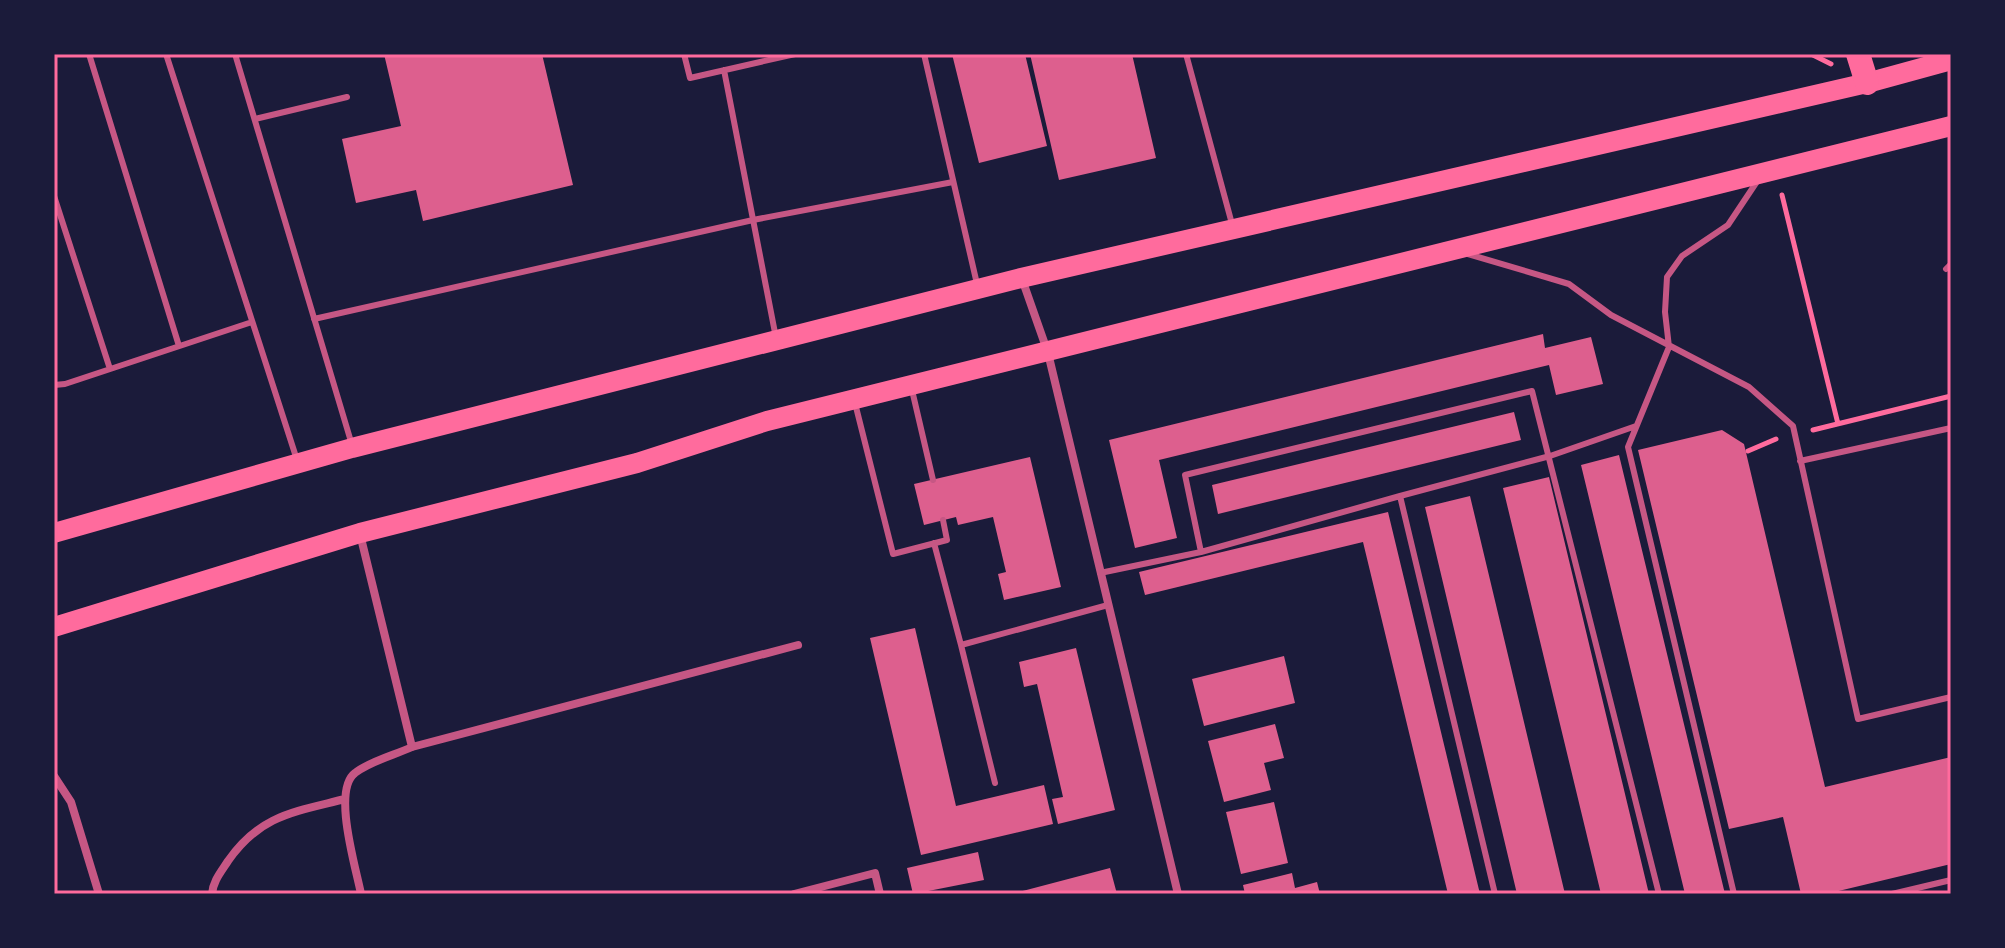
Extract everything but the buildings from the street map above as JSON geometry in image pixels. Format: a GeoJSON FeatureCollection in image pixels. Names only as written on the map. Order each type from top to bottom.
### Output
{"type":"FeatureCollection","features":[{"type":"Feature","properties":{"kind":"highway"},"geometry":{"type":"LineString","coordinates":[[1858,54],[1867,83]]}},
{"type":"Feature","properties":{"kind":"main road"},"geometry":{"type":"LineString","coordinates":[[54,533],[352,448],[1021,278],[1867,83],[1951,60]]}},
{"type":"Feature","properties":{"kind":"main road"},"geometry":{"type":"LineString","coordinates":[[54,627],[360,533],[637,463],[767,421],[1951,126]]}},
{"type":"Feature","properties":{"kind":"street"},"geometry":{"type":"LineString","coordinates":[[1021,278],[1048,353],[1178,894]]}},
{"type":"Feature","properties":{"kind":"street"},"geometry":{"type":"LineString","coordinates":[[360,533],[412,747]]}},
{"type":"Feature","properties":{"kind":"street"},"geometry":{"type":"LineString","coordinates":[[361,894],[345,799],[345,788],[354,773],[412,747],[798,645]]}},
{"type":"Feature","properties":{"kind":"street"},"geometry":{"type":"LineString","coordinates":[[54,776],[71,802],[99,894]]}},
{"type":"Feature","properties":{"kind":"street"},"geometry":{"type":"LineString","coordinates":[[212,894],[213,883],[242,841],[274,818],[345,799]]}},
{"type":"Feature","properties":{"kind":"street"},"geometry":{"type":"LineString","coordinates":[[794,894],[875,873],[880,894]]}},
{"type":"Feature","properties":{"kind":"lane"},"geometry":{"type":"LineString","coordinates":[[89,54],[179,346]]}},
{"type":"Feature","properties":{"kind":"lane"},"geometry":{"type":"LineString","coordinates":[[166,54],[298,463]]}},
{"type":"Feature","properties":{"kind":"lane"},"geometry":{"type":"LineString","coordinates":[[235,54],[352,448]]}},
{"type":"Feature","properties":{"kind":"lane"},"geometry":{"type":"LineString","coordinates":[[684,54],[690,78],[795,54]]}},
{"type":"Feature","properties":{"kind":"lane"},"geometry":{"type":"LineString","coordinates":[[924,54],[978,289]]}},
{"type":"Feature","properties":{"kind":"lane"},"geometry":{"type":"LineString","coordinates":[[1186,54],[1233,229]]}},
{"type":"Feature","properties":{"kind":"lane"},"geometry":{"type":"LineString","coordinates":[[724,70],[777,340]]}},
{"type":"Feature","properties":{"kind":"lane"},"geometry":{"type":"LineString","coordinates":[[255,119],[347,97]]}},
{"type":"Feature","properties":{"kind":"lane"},"geometry":{"type":"LineString","coordinates":[[1734,894],[1628,447],[1669,347],[1665,312],[1667,277],[1682,256],[1728,225],[1770,169]]}},
{"type":"Feature","properties":{"kind":"lane"},"geometry":{"type":"LineString","coordinates":[[314,319],[753,220],[953,182]]}},
{"type":"Feature","properties":{"kind":"lane"},"geometry":{"type":"LineString","coordinates":[[54,196],[110,369]]}},
{"type":"Feature","properties":{"kind":"lane"},"geometry":{"type":"LineString","coordinates":[[1455,250],[1569,284],[1611,315],[1749,387],[1793,426],[1858,719],[1951,697]]}},
{"type":"Feature","properties":{"kind":"lane"},"geometry":{"type":"LineString","coordinates":[[54,385],[252,322]]}},
{"type":"Feature","properties":{"kind":"lane"},"geometry":{"type":"LineString","coordinates":[[911,386],[933,480]]}},
{"type":"Feature","properties":{"kind":"lane"},"geometry":{"type":"LineString","coordinates":[[1201,552],[1185,475],[1532,391],[1659,894]]}},
{"type":"Feature","properties":{"kind":"lane"},"geometry":{"type":"LineString","coordinates":[[854,400],[893,554],[947,540],[943,520]]}},
{"type":"Feature","properties":{"kind":"lane"},"geometry":{"type":"LineString","coordinates":[[1100,573],[1201,552],[1550,456],[1636,426]]}},
{"type":"Feature","properties":{"kind":"lane"},"geometry":{"type":"LineString","coordinates":[[1800,461],[1951,428]]}},
{"type":"Feature","properties":{"kind":"lane"},"geometry":{"type":"LineString","coordinates":[[1400,496],[1495,894]]}},
{"type":"Feature","properties":{"kind":"lane"},"geometry":{"type":"LineString","coordinates":[[934,543],[995,783]]}},
{"type":"Feature","properties":{"kind":"lane"},"geometry":{"type":"LineString","coordinates":[[961,645],[1108,605]]}},
{"type":"Feature","properties":{"kind":"lane"},"geometry":{"type":"LineString","coordinates":[[1892,894],[1951,880]]}},
{"type":"Feature","properties":{"kind":"path"},"geometry":{"type":"LineString","coordinates":[[1770,169],[1838,424]]}},
{"type":"Feature","properties":{"kind":"path"},"geometry":{"type":"LineString","coordinates":[[1748,451],[1774,439],[1951,396]]}}]}
